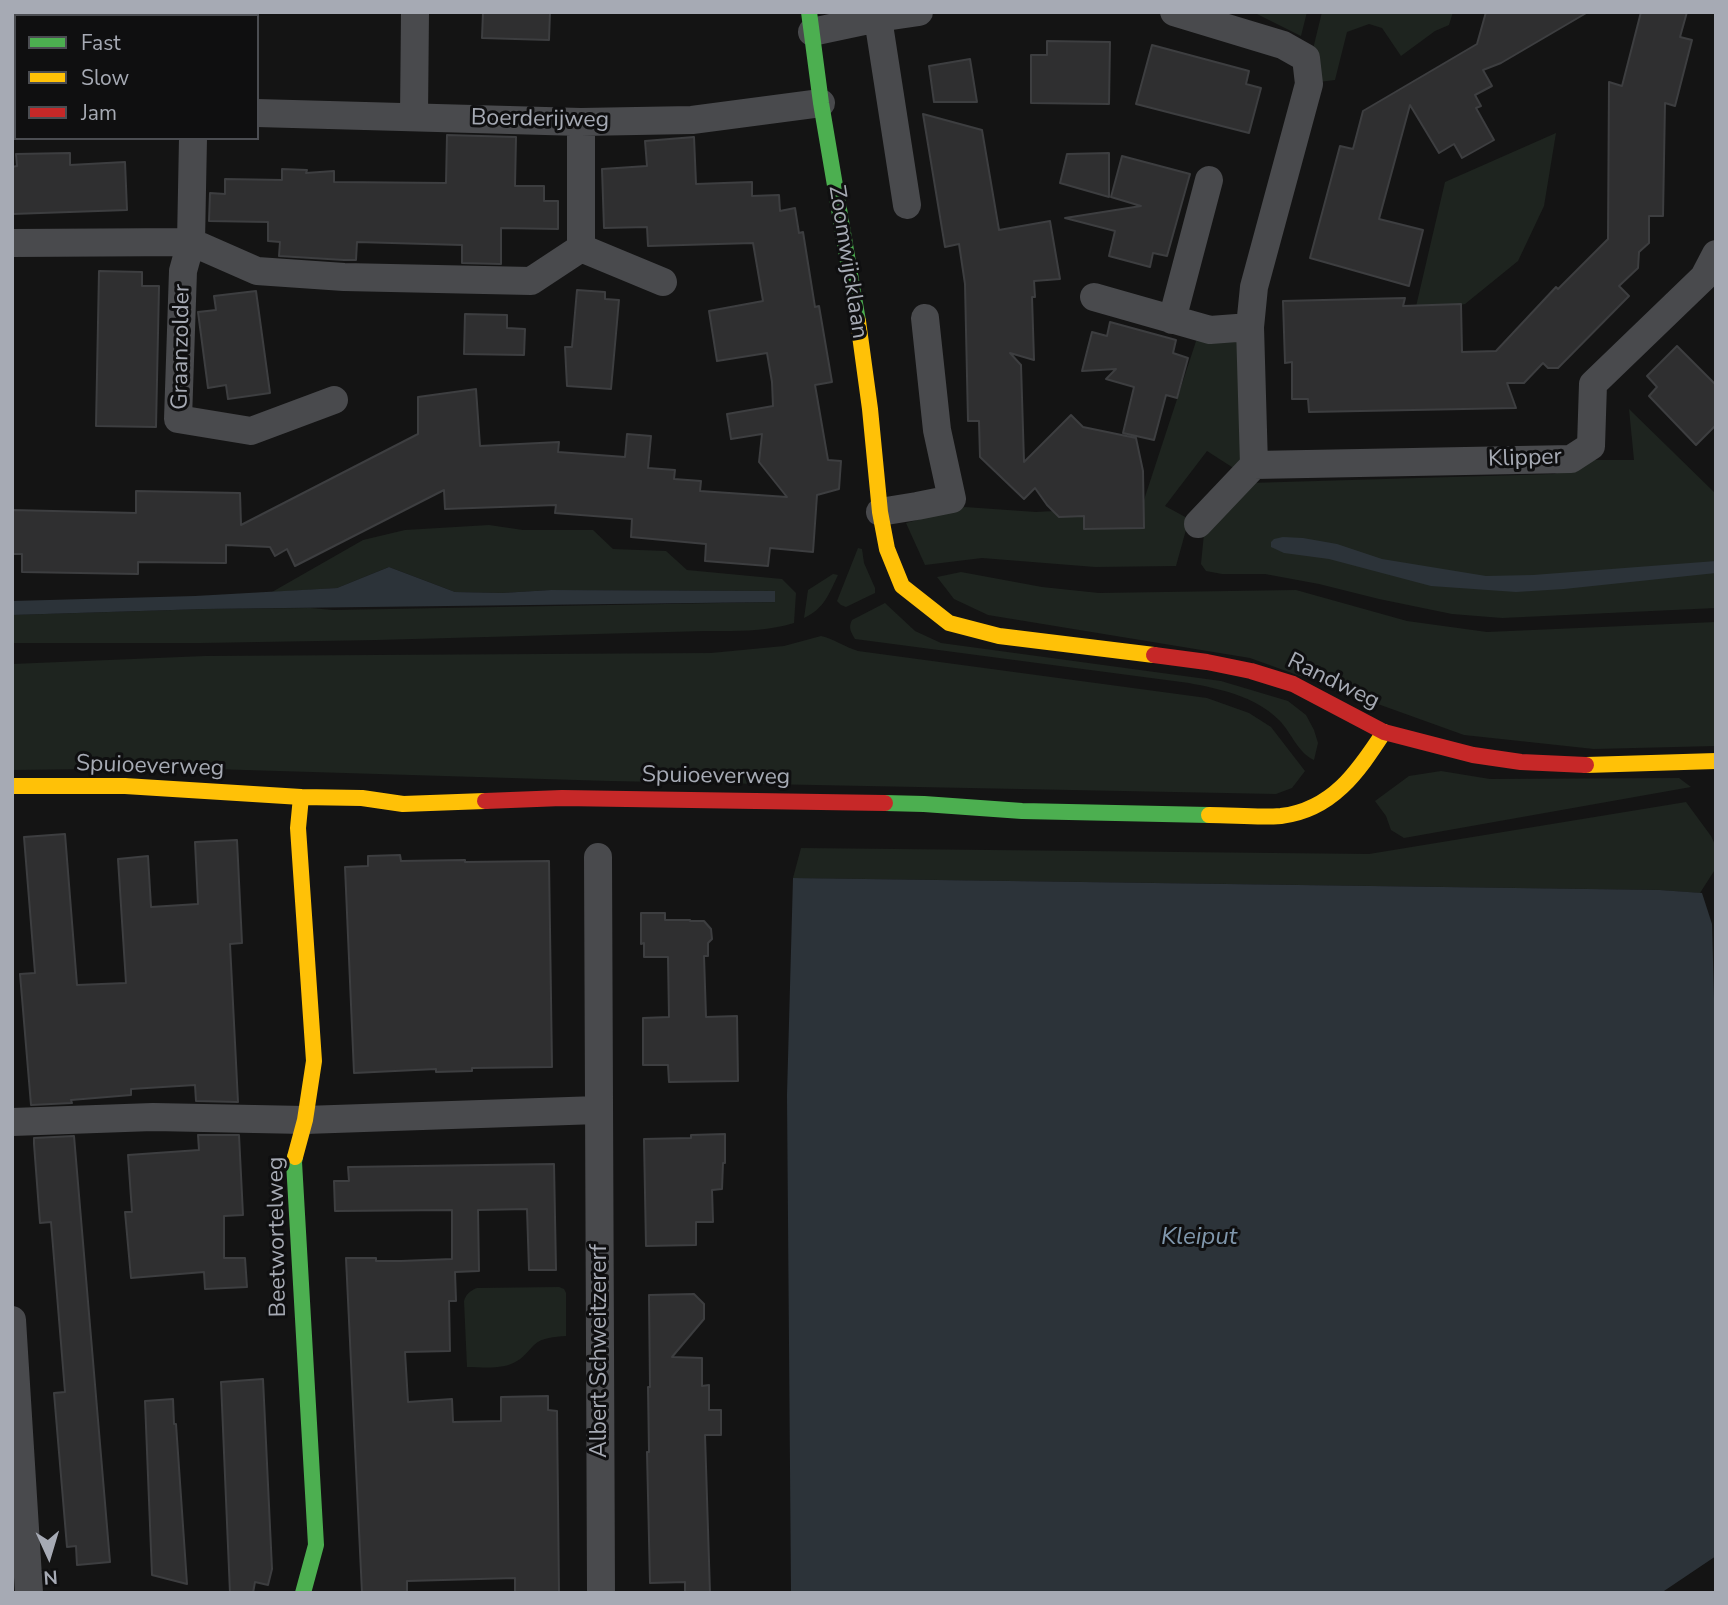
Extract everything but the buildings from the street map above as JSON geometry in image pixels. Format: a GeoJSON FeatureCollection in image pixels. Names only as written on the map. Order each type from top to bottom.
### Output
{"type":"FeatureCollection","features":[{"type":"Feature","properties":{"kind":"street"},"geometry":{"type":"LineString","coordinates":[[414,117],[415,12]]}},
{"type":"Feature","properties":{"kind":"street"},"geometry":{"type":"LineString","coordinates":[[810,22],[919,12]]}},
{"type":"Feature","properties":{"kind":"street"},"geometry":{"type":"LineString","coordinates":[[1174,12],[1242,22],[1306,58],[1309,85],[1254,287],[1250,327],[1254,465],[1198,524]]}},
{"type":"Feature","properties":{"kind":"street"},"geometry":{"type":"LineString","coordinates":[[878,15],[907,205]]}},
{"type":"Feature","properties":{"kind":"street","name":"Zoomwijcklaan"},"geometry":{"type":"LineString","coordinates":[[810,22],[860,337],[880,512],[887,549],[902,586]]}},
{"type":"Feature","properties":{"kind":"street","name":"Boerderijweg"},"geometry":{"type":"LineString","coordinates":[[259,113],[581,122],[692,120],[821,103]]}},
{"type":"Feature","properties":{"kind":"street"},"geometry":{"type":"LineString","coordinates":[[581,122],[581,248]]}},
{"type":"Feature","properties":{"kind":"street","name":"Graanzolder"},"geometry":{"type":"LineString","coordinates":[[193,140],[191,242],[183,271],[178,419],[251,432],[334,400]]}},
{"type":"Feature","properties":{"kind":"street"},"geometry":{"type":"LineString","coordinates":[[1172,320],[1209,180]]}},
{"type":"Feature","properties":{"kind":"street"},"geometry":{"type":"LineString","coordinates":[[12,243],[191,242],[257,271],[344,277],[531,281],[581,248]]}},
{"type":"Feature","properties":{"kind":"street"},"geometry":{"type":"LineString","coordinates":[[581,248],[663,282]]}},
{"type":"Feature","properties":{"kind":"street","name":"Klipper"},"geometry":{"type":"LineString","coordinates":[[1254,465],[1571,459],[1591,446],[1593,384],[1704,277],[1716,254]]}},
{"type":"Feature","properties":{"kind":"street"},"geometry":{"type":"LineString","coordinates":[[1094,297],[1210,330],[1250,327]]}},
{"type":"Feature","properties":{"kind":"street"},"geometry":{"type":"LineString","coordinates":[[880,512],[952,499],[937,430],[925,317]]}},
{"type":"Feature","properties":{"kind":"street","name":"Randweg"},"geometry":{"type":"LineString","coordinates":[[902,586],[949,623],[999,636],[1207,662],[1251,671],[1293,684],[1384,732],[1473,755],[1521,762],[1594,765],[1716,761]]}},
{"type":"Feature","properties":{"kind":"street","name":"Spuioeverweg"},"geometry":{"type":"LineString","coordinates":[[12,786],[125,786],[362,798],[403,804],[562,797],[924,804],[1022,811],[1279,816],[1310,809],[1342,789],[1384,732]]}},
{"type":"Feature","properties":{"kind":"street","name":"Beetwortelweg"},"geometry":{"type":"LineString","coordinates":[[302,797],[298,828],[314,1060],[294,1163],[316,1545],[303,1593]]}},
{"type":"Feature","properties":{"kind":"street","name":"Albert Schweitzererf"},"geometry":{"type":"LineString","coordinates":[[598,857],[601,1593]]}},
{"type":"Feature","properties":{"kind":"street"},"geometry":{"type":"LineString","coordinates":[[12,1122],[153,1116],[304,1120],[598,1110]]}},
{"type":"Feature","properties":{"kind":"street"},"geometry":{"type":"LineString","coordinates":[[12,1320],[29,1593]]}},
{"type":"Feature","properties":{"kind":"shaded area"},"geometry":{"type":"Polygon","coordinates":[[[1307,12],[1301,36],[1257,14],[1307,12]]]}},
{"type":"Feature","properties":{"kind":"shaded area"},"geometry":{"type":"Polygon","coordinates":[[[1322,12],[1453,12],[1449,25],[1435,31],[1401,56],[1382,28],[1369,24],[1347,32],[1335,80],[1319,82],[1313,49],[1322,12]]]}},
{"type":"Feature","properties":{"kind":"shaded area"},"geometry":{"type":"Polygon","coordinates":[[[1556,133],[1544,206],[1518,261],[1465,304],[1414,315],[1445,182],[1556,133]]]}},
{"type":"Feature","properties":{"kind":"shaded area"},"geometry":{"type":"Polygon","coordinates":[[[1200,329],[1241,339],[1243,458],[1235,469],[1207,451],[1165,506],[1189,519],[1176,566],[1095,567],[982,558],[925,565],[906,523],[965,507],[1036,512],[1142,506],[1200,329]]]}},
{"type":"Feature","properties":{"kind":"shaded area"},"geometry":{"type":"Polygon","coordinates":[[[1629,409],[1716,494],[1716,608],[1502,618],[1452,614],[1265,574],[1222,574],[1206,571],[1201,564],[1204,534],[1249,483],[1554,474],[1592,460],[1634,460],[1629,409]]]}},
{"type":"Feature","properties":{"kind":"shaded area"},"geometry":{"type":"Polygon","coordinates":[[[489,525],[523,530],[593,530],[613,549],[666,551],[687,570],[782,579],[796,593],[794,623],[739,631],[201,643],[12,643],[12,615],[204,609],[333,610],[775,602],[775,591],[455,592],[389,567],[337,588],[272,592],[363,540],[405,530],[489,525]]]}},
{"type":"Feature","properties":{"kind":"shaded area"},"geometry":{"type":"Polygon","coordinates":[[[858,548],[862,549],[875,593],[846,607],[837,601],[858,548]]]}},
{"type":"Feature","properties":{"kind":"shaded area"},"geometry":{"type":"Polygon","coordinates":[[[961,572],[1042,587],[1099,593],[1296,590],[1407,621],[1487,632],[1716,622],[1716,746],[1594,749],[1464,735],[1250,658],[988,615],[954,599],[937,577],[961,572]]]}},
{"type":"Feature","properties":{"kind":"shaded area"},"geometry":{"type":"Polygon","coordinates":[[[833,574],[838,575],[825,600],[804,618],[808,590],[833,574]]]}},
{"type":"Feature","properties":{"kind":"shaded area"},"geometry":{"type":"Polygon","coordinates":[[[885,603],[915,631],[941,643],[1221,681],[1288,701],[1306,715],[1314,730],[1318,743],[1314,760],[1303,752],[1270,712],[1248,699],[1225,691],[1189,683],[855,639],[850,628],[852,620],[885,603]]]}},
{"type":"Feature","properties":{"kind":"shaded area"},"geometry":{"type":"Polygon","coordinates":[[[821,636],[858,651],[1207,698],[1249,713],[1271,727],[1305,771],[1292,788],[1276,794],[610,781],[179,768],[12,770],[12,664],[205,656],[711,653],[784,646],[821,636]]]}},
{"type":"Feature","properties":{"kind":"shaded area"},"geometry":{"type":"Polygon","coordinates":[[[1441,771],[1490,779],[1679,778],[1691,787],[1404,838],[1391,830],[1386,816],[1375,801],[1409,776],[1441,771]]]}},
{"type":"Feature","properties":{"kind":"shaded area"},"geometry":{"type":"Polygon","coordinates":[[[1686,802],[1716,847],[1716,868],[1700,893],[1660,890],[793,878],[801,848],[1369,854],[1686,802]]]}},
{"type":"Feature","properties":{"kind":"shaded area"},"geometry":{"type":"Polygon","coordinates":[[[559,1287],[566,1293],[566,1336],[541,1340],[519,1359],[506,1366],[467,1367],[464,1301],[469,1293],[477,1288],[559,1287]]]}},
{"type":"Feature","properties":{"kind":"water"},"geometry":{"type":"Polygon","coordinates":[[[1283,537],[1337,544],[1382,559],[1486,576],[1716,561],[1716,573],[1516,592],[1431,586],[1329,559],[1284,553],[1271,547],[1274,539],[1283,537]]]}},
{"type":"Feature","properties":{"kind":"water"},"geometry":{"type":"Polygon","coordinates":[[[389,567],[455,592],[775,591],[775,602],[204,609],[12,615],[12,601],[195,596],[337,588],[389,567]]]}},
{"type":"Feature","properties":{"kind":"water","name":"Kleiput"},"geometry":{"type":"Polygon","coordinates":[[[793,878],[1660,890],[1702,893],[1712,924],[1716,1072],[1716,1556],[1661,1593],[791,1593],[787,1095],[793,878]]]}},
{"type":"Feature","properties":{"kind":"traffic: fast"},"geometry":{"type":"LineString","coordinates":[[809,12],[821,103],[858,321]]}},
{"type":"Feature","properties":{"kind":"traffic: fast"},"geometry":{"type":"LineString","coordinates":[[885,803],[1022,811],[1209,815]]}},
{"type":"Feature","properties":{"kind":"traffic: fast"},"geometry":{"type":"LineString","coordinates":[[295,1157],[316,1545],[303,1593]]}},
{"type":"Feature","properties":{"kind":"traffic: slow"},"geometry":{"type":"LineString","coordinates":[[858,321],[880,512],[887,549],[902,586],[949,623],[999,636],[1154,655]]}},
{"type":"Feature","properties":{"kind":"traffic: slow"},"geometry":{"type":"LineString","coordinates":[[1209,815],[1281,816],[1315,806],[1342,787],[1384,732]]}},
{"type":"Feature","properties":{"kind":"traffic: slow"},"geometry":{"type":"LineString","coordinates":[[1586,765],[1716,761]]}},
{"type":"Feature","properties":{"kind":"traffic: slow"},"geometry":{"type":"LineString","coordinates":[[12,786],[125,786],[362,798],[403,804],[485,801]]}},
{"type":"Feature","properties":{"kind":"traffic: slow"},"geometry":{"type":"LineString","coordinates":[[295,1157],[305,1120],[314,1061],[298,828],[301,797]]}},
{"type":"Feature","properties":{"kind":"traffic: jam"},"geometry":{"type":"LineString","coordinates":[[1154,655],[1251,671],[1293,684],[1384,732],[1473,755],[1521,762],[1586,765]]}},
{"type":"Feature","properties":{"kind":"traffic: jam"},"geometry":{"type":"LineString","coordinates":[[485,801],[562,798],[885,803]]}}]}
